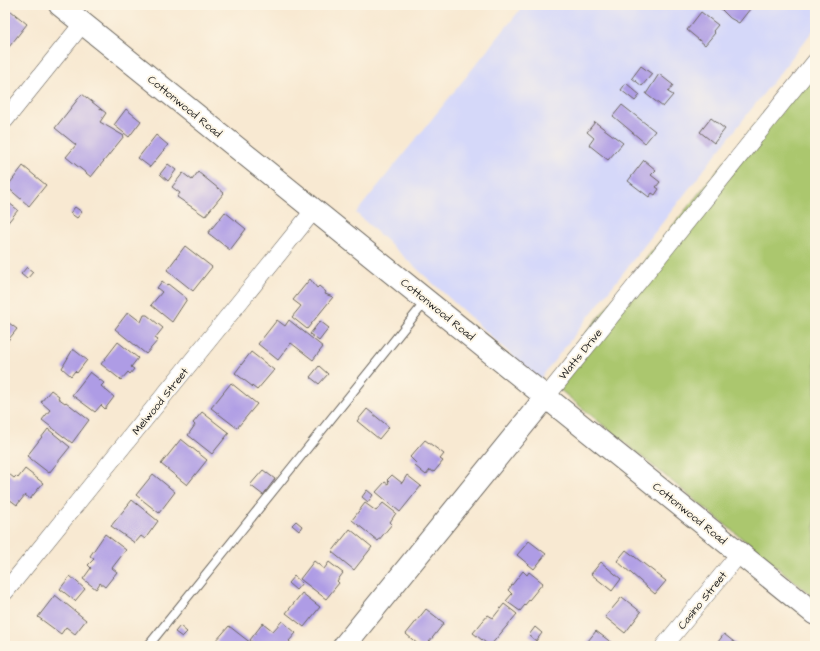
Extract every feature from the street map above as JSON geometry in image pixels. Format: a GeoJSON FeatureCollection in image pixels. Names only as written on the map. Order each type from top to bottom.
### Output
{"type":"FeatureCollection","features":[{"type":"Feature","properties":{"kind":"street","name":"Cottonwood Road"},"geometry":{"type":"LineString","coordinates":[[60,5],[815,614]]}},
{"type":"Feature","properties":{"kind":"street"},"geometry":{"type":"LineString","coordinates":[[5,120],[83,23]]}},
{"type":"Feature","properties":{"kind":"street","name":"Watts Drive"},"geometry":{"type":"LineString","coordinates":[[344,646],[815,62]]}},
{"type":"Feature","properties":{"kind":"street","name":"Melwood Street"},"geometry":{"type":"LineString","coordinates":[[5,592],[314,210]]}},
{"type":"Feature","properties":{"kind":"street","name":"Casino Street"},"geometry":{"type":"LineString","coordinates":[[664,646],[740,553]]}},
{"type":"Feature","properties":{"kind":"lane"},"geometry":{"type":"LineString","coordinates":[[148,646],[426,300]]}},
{"type":"Feature","properties":{"kind":"shaded area"},"geometry":{"type":"Polygon","coordinates":[[[524,5],[815,5],[815,28],[539,380],[356,213],[524,5]]]}},
{"type":"Feature","properties":{"kind":"green space"},"geometry":{"type":"Polygon","coordinates":[[[815,50],[815,598],[548,380],[815,50]]]}},
{"type":"Feature","properties":{"kind":"building"},"geometry":{"type":"Polygon","coordinates":[[[717,5],[745,5],[750,9],[739,23],[730,18],[717,5]]]}},
{"type":"Feature","properties":{"kind":"building"},"geometry":{"type":"Polygon","coordinates":[[[5,6],[27,24],[9,47],[5,43],[5,6]]]}},
{"type":"Feature","properties":{"kind":"building"},"geometry":{"type":"Polygon","coordinates":[[[701,12],[718,25],[713,31],[715,33],[705,45],[687,30],[701,12]]]}},
{"type":"Feature","properties":{"kind":"building"},"geometry":{"type":"Polygon","coordinates":[[[641,66],[652,74],[642,86],[632,78],[641,66]]]}},
{"type":"Feature","properties":{"kind":"building"},"geometry":{"type":"Polygon","coordinates":[[[659,74],[673,85],[668,92],[673,95],[663,107],[646,94],[659,74]]]}},
{"type":"Feature","properties":{"kind":"building"},"geometry":{"type":"Polygon","coordinates":[[[626,83],[640,95],[635,101],[621,90],[626,83]]]}},
{"type":"Feature","properties":{"kind":"building"},"geometry":{"type":"Polygon","coordinates":[[[82,94],[106,113],[100,122],[124,136],[91,177],[66,157],[76,145],[55,128],[82,94]]]}},
{"type":"Feature","properties":{"kind":"building"},"geometry":{"type":"Polygon","coordinates":[[[622,105],[655,131],[645,143],[613,116],[622,105]]]}},
{"type":"Feature","properties":{"kind":"building"},"geometry":{"type":"Polygon","coordinates":[[[126,109],[141,121],[129,137],[114,125],[126,109]]]}},
{"type":"Feature","properties":{"kind":"building"},"geometry":{"type":"Polygon","coordinates":[[[711,118],[725,129],[714,143],[700,132],[711,118]]]}},
{"type":"Feature","properties":{"kind":"building"},"geometry":{"type":"Polygon","coordinates":[[[595,122],[623,143],[608,160],[589,145],[594,138],[587,132],[595,122]]]}},
{"type":"Feature","properties":{"kind":"building"},"geometry":{"type":"Polygon","coordinates":[[[156,135],[168,145],[150,167],[138,158],[156,135]]]}},
{"type":"Feature","properties":{"kind":"building"},"geometry":{"type":"Polygon","coordinates":[[[644,160],[656,170],[651,175],[660,182],[656,187],[659,189],[655,195],[652,193],[649,197],[628,181],[644,160]]]}},
{"type":"Feature","properties":{"kind":"building"},"geometry":{"type":"Polygon","coordinates":[[[168,164],[176,170],[168,181],[160,174],[168,164]]]}},
{"type":"Feature","properties":{"kind":"building"},"geometry":{"type":"Polygon","coordinates":[[[23,166],[46,185],[29,206],[7,187],[23,166]]]}},
{"type":"Feature","properties":{"kind":"building"},"geometry":{"type":"Polygon","coordinates":[[[198,172],[224,193],[205,216],[177,197],[180,193],[172,187],[183,173],[192,180],[198,172]]]}},
{"type":"Feature","properties":{"kind":"building"},"geometry":{"type":"Polygon","coordinates":[[[5,200],[18,210],[5,226],[5,200]]]}},
{"type":"Feature","properties":{"kind":"building"},"geometry":{"type":"Polygon","coordinates":[[[75,207],[82,212],[77,218],[70,213],[75,207]]]}},
{"type":"Feature","properties":{"kind":"building"},"geometry":{"type":"Polygon","coordinates":[[[225,212],[246,229],[230,250],[208,233],[225,212]]]}},
{"type":"Feature","properties":{"kind":"building"},"geometry":{"type":"Polygon","coordinates":[[[185,246],[212,267],[193,291],[167,270],[185,246]]]}},
{"type":"Feature","properties":{"kind":"building"},"geometry":{"type":"Polygon","coordinates":[[[27,267],[33,272],[27,279],[21,274],[27,267]]]}},
{"type":"Feature","properties":{"kind":"building"},"geometry":{"type":"Polygon","coordinates":[[[310,279],[317,288],[319,286],[326,292],[325,294],[333,297],[307,329],[292,317],[301,306],[293,300],[310,279]]]}},
{"type":"Feature","properties":{"kind":"building"},"geometry":{"type":"Polygon","coordinates":[[[162,281],[187,299],[172,322],[151,305],[162,292],[157,288],[162,281]]]}},
{"type":"Feature","properties":{"kind":"building"},"geometry":{"type":"Polygon","coordinates":[[[128,312],[141,322],[144,315],[147,315],[163,328],[155,338],[158,340],[146,354],[115,329],[128,312]]]}},
{"type":"Feature","properties":{"kind":"building"},"geometry":{"type":"Polygon","coordinates":[[[277,320],[285,326],[289,320],[323,347],[313,360],[291,343],[278,360],[258,344],[277,320]]]}},
{"type":"Feature","properties":{"kind":"building"},"geometry":{"type":"Polygon","coordinates":[[[320,321],[329,328],[319,341],[310,334],[320,321]]]}},
{"type":"Feature","properties":{"kind":"building"},"geometry":{"type":"Polygon","coordinates":[[[9,323],[17,329],[5,344],[5,328],[9,323]]]}},
{"type":"Feature","properties":{"kind":"building"},"geometry":{"type":"Polygon","coordinates":[[[118,342],[138,358],[131,367],[134,369],[130,374],[128,372],[121,380],[101,364],[118,342]]]}},
{"type":"Feature","properties":{"kind":"building"},"geometry":{"type":"Polygon","coordinates":[[[73,349],[87,360],[77,373],[75,371],[71,376],[62,368],[73,349]]]}},
{"type":"Feature","properties":{"kind":"building"},"geometry":{"type":"Polygon","coordinates":[[[251,352],[274,370],[257,390],[235,373],[251,352]]]}},
{"type":"Feature","properties":{"kind":"building"},"geometry":{"type":"Polygon","coordinates":[[[319,366],[328,374],[319,384],[310,377],[319,366]]]}},
{"type":"Feature","properties":{"kind":"building"},"geometry":{"type":"Polygon","coordinates":[[[90,372],[104,383],[101,386],[114,397],[105,409],[101,405],[95,412],[72,395],[90,372]]]}},
{"type":"Feature","properties":{"kind":"building"},"geometry":{"type":"Polygon","coordinates":[[[231,383],[257,404],[237,428],[211,408],[231,383]]]}},
{"type":"Feature","properties":{"kind":"building"},"geometry":{"type":"Polygon","coordinates":[[[51,390],[59,396],[58,398],[65,403],[66,402],[89,420],[72,443],[42,420],[50,410],[41,402],[51,390]]]}},
{"type":"Feature","properties":{"kind":"building"},"geometry":{"type":"Polygon","coordinates":[[[367,409],[389,427],[379,439],[357,421],[367,409]]]}},
{"type":"Feature","properties":{"kind":"building"},"geometry":{"type":"Polygon","coordinates":[[[202,412],[229,433],[212,454],[188,435],[195,425],[193,423],[202,412]]]}},
{"type":"Feature","properties":{"kind":"building"},"geometry":{"type":"Polygon","coordinates":[[[48,429],[70,447],[49,473],[27,456],[48,429]]]}},
{"type":"Feature","properties":{"kind":"building"},"geometry":{"type":"Polygon","coordinates":[[[181,439],[207,460],[187,485],[161,464],[181,439]]]}},
{"type":"Feature","properties":{"kind":"building"},"geometry":{"type":"Polygon","coordinates":[[[425,440],[444,454],[440,459],[443,461],[434,472],[430,470],[426,475],[415,466],[417,464],[410,457],[425,440]]]}},
{"type":"Feature","properties":{"kind":"building"},"geometry":{"type":"Polygon","coordinates":[[[25,469],[43,483],[30,499],[25,495],[17,505],[5,496],[5,471],[14,478],[16,476],[18,478],[25,469]]]}},
{"type":"Feature","properties":{"kind":"building"},"geometry":{"type":"Polygon","coordinates":[[[263,470],[275,479],[263,495],[250,485],[263,470]]]}},
{"type":"Feature","properties":{"kind":"building"},"geometry":{"type":"Polygon","coordinates":[[[153,474],[175,492],[159,513],[136,495],[153,474]]]}},
{"type":"Feature","properties":{"kind":"building"},"geometry":{"type":"Polygon","coordinates":[[[392,475],[402,483],[407,475],[421,486],[400,512],[376,492],[385,482],[388,484],[389,482],[387,480],[392,475]]]}},
{"type":"Feature","properties":{"kind":"building"},"geometry":{"type":"Polygon","coordinates":[[[367,490],[373,495],[368,502],[362,497],[367,490]]]}},
{"type":"Feature","properties":{"kind":"building"},"geometry":{"type":"Polygon","coordinates":[[[132,500],[158,521],[145,539],[141,536],[135,543],[111,526],[132,500]]]}},
{"type":"Feature","properties":{"kind":"building"},"geometry":{"type":"Polygon","coordinates":[[[365,503],[376,511],[383,503],[396,513],[390,522],[392,524],[378,541],[352,520],[365,503]]]}},
{"type":"Feature","properties":{"kind":"building"},"geometry":{"type":"Polygon","coordinates":[[[296,521],[302,526],[299,531],[292,525],[296,521]]]}},
{"type":"Feature","properties":{"kind":"building"},"geometry":{"type":"Polygon","coordinates":[[[350,529],[372,547],[354,570],[332,552],[350,529]]]}},
{"type":"Feature","properties":{"kind":"building"},"geometry":{"type":"Polygon","coordinates":[[[105,534],[126,550],[112,568],[117,572],[105,587],[100,583],[96,589],[83,579],[91,568],[88,565],[94,559],[90,556],[105,534]]]}},
{"type":"Feature","properties":{"kind":"building"},"geometry":{"type":"Polygon","coordinates":[[[529,541],[546,554],[534,569],[517,555],[529,541]]]}},
{"type":"Feature","properties":{"kind":"building"},"geometry":{"type":"Polygon","coordinates":[[[626,550],[666,581],[655,594],[617,561],[626,550]]]}},
{"type":"Feature","properties":{"kind":"building"},"geometry":{"type":"Polygon","coordinates":[[[314,561],[324,569],[329,562],[343,573],[337,581],[339,583],[326,599],[300,579],[314,561]]]}},
{"type":"Feature","properties":{"kind":"building"},"geometry":{"type":"Polygon","coordinates":[[[601,562],[621,579],[612,591],[591,574],[601,562]]]}},
{"type":"Feature","properties":{"kind":"building"},"geometry":{"type":"Polygon","coordinates":[[[523,571],[527,575],[529,572],[543,583],[520,611],[506,601],[512,594],[508,590],[523,571]]]}},
{"type":"Feature","properties":{"kind":"building"},"geometry":{"type":"Polygon","coordinates":[[[70,576],[85,589],[75,601],[60,589],[70,576]]]}},
{"type":"Feature","properties":{"kind":"building"},"geometry":{"type":"Polygon","coordinates":[[[294,576],[302,583],[296,590],[288,583],[294,576]]]}},
{"type":"Feature","properties":{"kind":"building"},"geometry":{"type":"Polygon","coordinates":[[[302,593],[320,607],[304,627],[286,613],[302,593]]]}},
{"type":"Feature","properties":{"kind":"building"},"geometry":{"type":"Polygon","coordinates":[[[55,595],[86,620],[75,634],[66,627],[61,634],[38,617],[55,595]]]}},
{"type":"Feature","properties":{"kind":"building"},"geometry":{"type":"Polygon","coordinates":[[[622,597],[641,612],[625,633],[605,617],[622,597]]]}},
{"type":"Feature","properties":{"kind":"building"},"geometry":{"type":"Polygon","coordinates":[[[504,604],[517,614],[490,646],[473,633],[488,615],[493,618],[504,604]]]}},
{"type":"Feature","properties":{"kind":"building"},"geometry":{"type":"Polygon","coordinates":[[[426,609],[444,623],[426,646],[420,646],[406,634],[426,609]]]}},
{"type":"Feature","properties":{"kind":"building"},"geometry":{"type":"Polygon","coordinates":[[[282,621],[296,633],[289,641],[291,643],[288,646],[257,646],[250,640],[263,623],[273,631],[282,621]]]}},
{"type":"Feature","properties":{"kind":"building"},"geometry":{"type":"Polygon","coordinates":[[[180,626],[187,632],[182,637],[175,632],[180,626]]]}},
{"type":"Feature","properties":{"kind":"building"},"geometry":{"type":"Polygon","coordinates":[[[229,626],[255,646],[222,646],[216,641],[229,626]]]}},
{"type":"Feature","properties":{"kind":"building"},"geometry":{"type":"Polygon","coordinates":[[[535,627],[542,633],[536,641],[529,635],[535,627]]]}},
{"type":"Feature","properties":{"kind":"building"},"geometry":{"type":"Polygon","coordinates":[[[596,631],[616,646],[584,646],[596,631]]]}},
{"type":"Feature","properties":{"kind":"building"},"geometry":{"type":"Polygon","coordinates":[[[724,634],[739,646],[715,646],[724,634]]]}}]}
